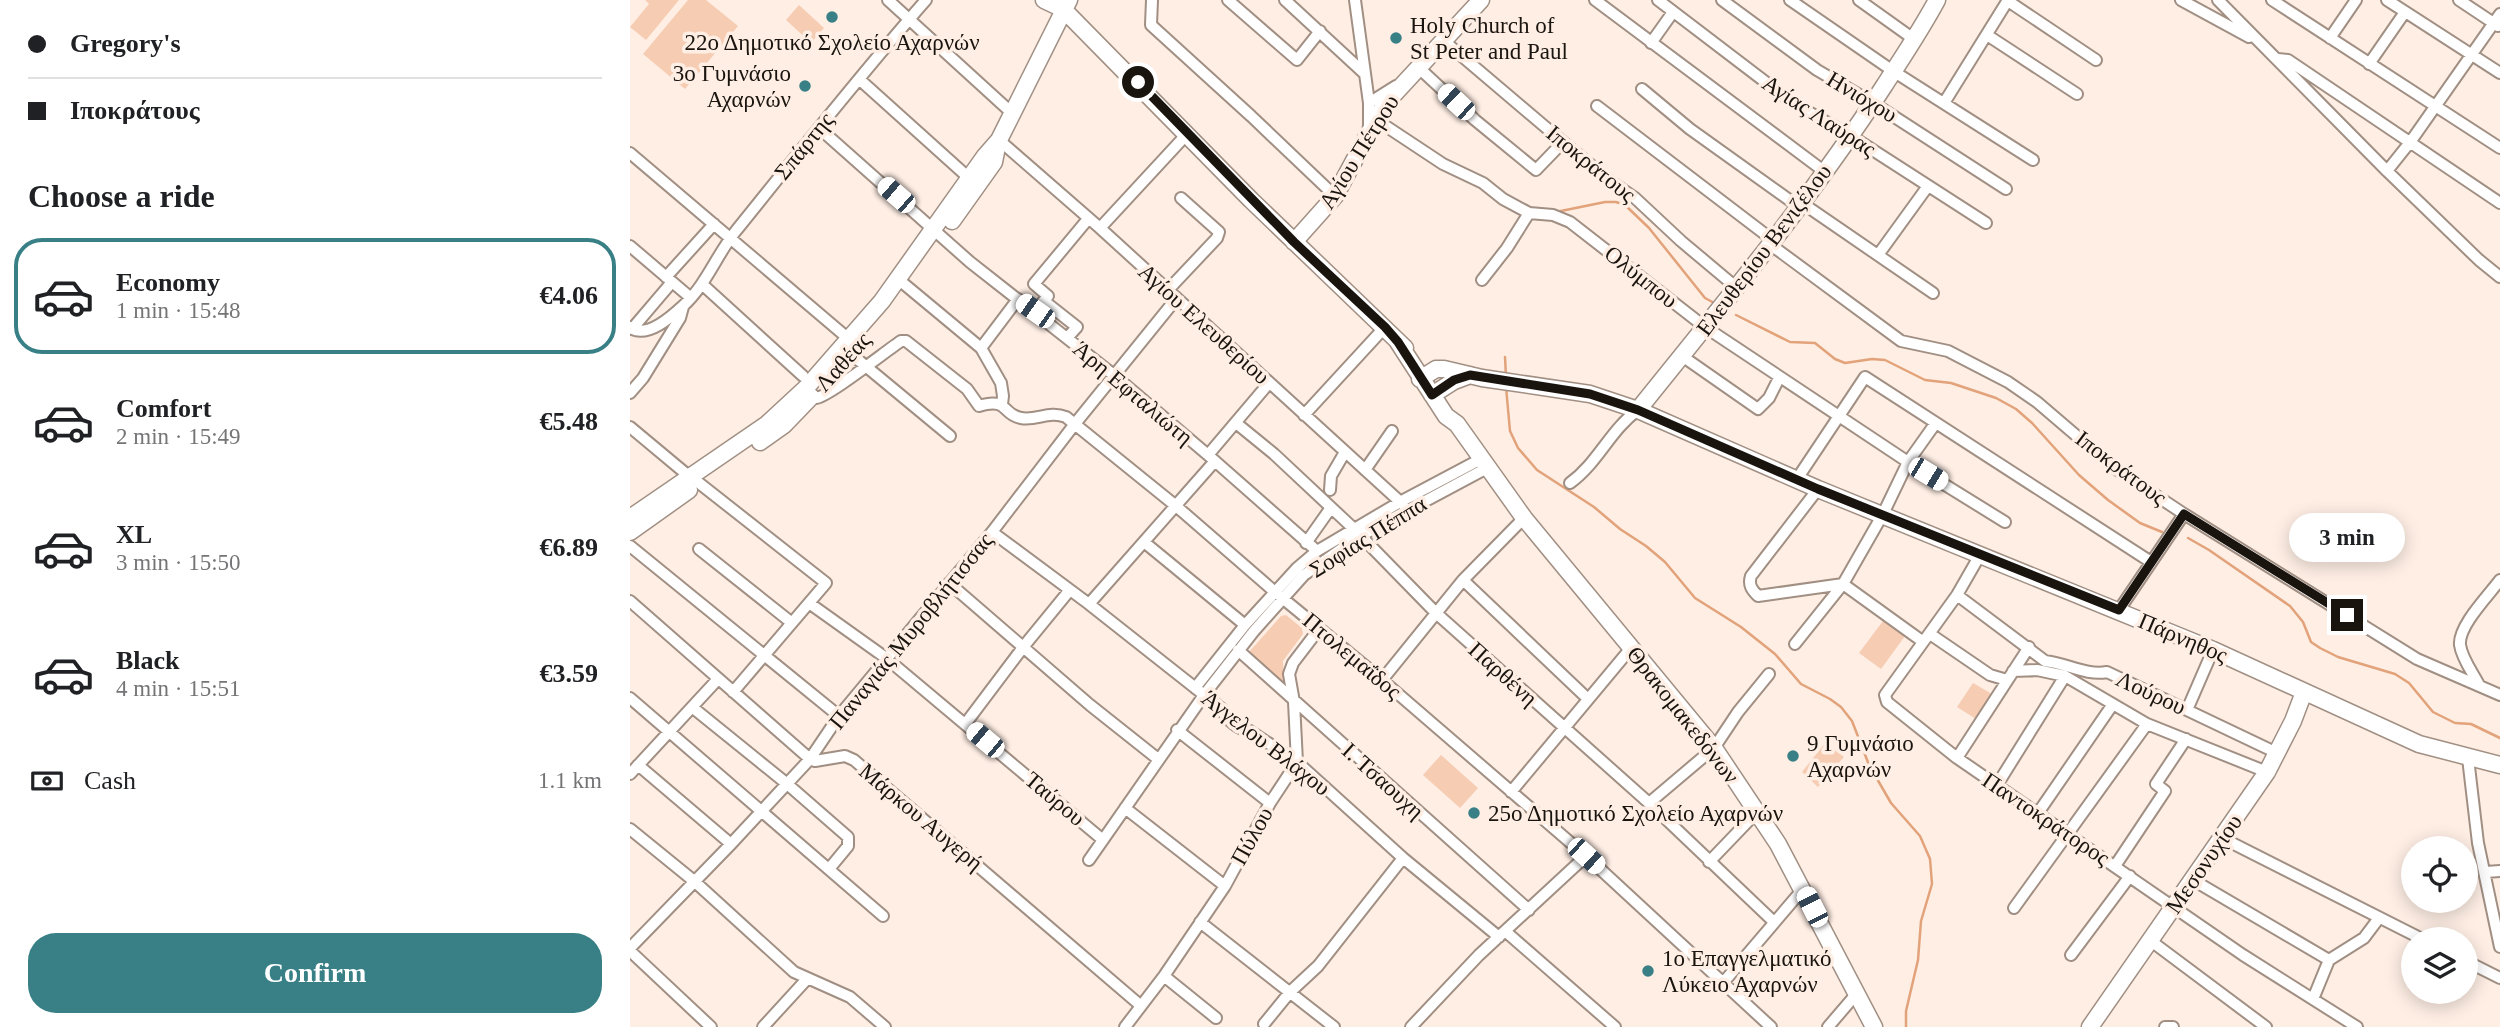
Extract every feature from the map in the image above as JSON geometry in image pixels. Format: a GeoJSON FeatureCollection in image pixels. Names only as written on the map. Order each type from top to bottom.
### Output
{"type":"FeatureCollection","features":[{"type":"Feature","properties":{"kind":"main road"},"geometry":{"type":"LineString","coordinates":[[1044,0],[1064,3],[1187,134],[1294,242],[1385,327],[1436,393],[1454,380],[1470,375]]}},
{"type":"Feature","properties":{"kind":"main road","name":"Αγίου Πέτρου"},"geometry":{"type":"LineString","coordinates":[[1294,242],[1335,196],[1384,105],[1481,0]]}},
{"type":"Feature","properties":{"kind":"main road","name":"Ελευθερίου Βενιζέλου"},"geometry":{"type":"LineString","coordinates":[[1638,410],[1737,288],[1825,172],[1873,103],[1937,0]]}},
{"type":"Feature","properties":{"kind":"main road","name":"Λαθέας"},"geometry":{"type":"LineString","coordinates":[[938,232],[969,178],[999,139],[1013,114],[1058,24],[1064,3]]}},
{"type":"Feature","properties":{"kind":"main road","name":"Λαθέας"},"geometry":{"type":"LineString","coordinates":[[630,532],[766,424],[851,347],[994,162],[999,139]]}},
{"type":"Feature","properties":{"kind":"main road","name":"Πάρνηθος"},"geometry":{"type":"LineString","coordinates":[[1424,376],[1444,369],[1590,394],[1638,410],[1818,489],[2213,649],[2419,744],[2500,765]]}},
{"type":"Feature","properties":{"kind":"main road","name":"Θρακομακεδόνων"},"geometry":{"type":"LineString","coordinates":[[1436,393],[1453,411],[1457,424],[1524,518],[1714,748],[1758,812],[1803,889],[1874,1027]]}},
{"type":"Feature","properties":{"kind":"main road","name":"Λαθέας"},"geometry":{"type":"LineString","coordinates":[[630,518],[694,480]]}},
{"type":"Feature","properties":{"kind":"main road","name":"Μεσονυχίου"},"geometry":{"type":"LineString","coordinates":[[2096,1024],[2267,772],[2304,692]]}},
{"type":"Feature","properties":{"kind":"street"},"geometry":{"type":"LineString","coordinates":[[888,0],[1013,114]]}},
{"type":"Feature","properties":{"kind":"street","name":"Σπάρτης"},"geometry":{"type":"LineString","coordinates":[[683,307],[703,285],[731,238],[926,0]]}},
{"type":"Feature","properties":{"kind":"street"},"geometry":{"type":"LineString","coordinates":[[1152,0],[1151,25],[1335,196]]}},
{"type":"Feature","properties":{"kind":"street"},"geometry":{"type":"LineString","coordinates":[[1228,0],[1297,60],[1320,31]]}},
{"type":"Feature","properties":{"kind":"street"},"geometry":{"type":"LineString","coordinates":[[1285,0],[1364,73]]}},
{"type":"Feature","properties":{"kind":"street"},"geometry":{"type":"LineString","coordinates":[[1355,0],[1368,103],[1369,132],[1363,143]]}},
{"type":"Feature","properties":{"kind":"street"},"geometry":{"type":"LineString","coordinates":[[1595,0],[1825,172]]}},
{"type":"Feature","properties":{"kind":"street","name":"Αγίας Λαύρας"},"geometry":{"type":"LineString","coordinates":[[1658,0],[1793,103],[1851,136],[1986,223]]}},
{"type":"Feature","properties":{"kind":"street","name":"Ηνιόχου"},"geometry":{"type":"LineString","coordinates":[[1722,0],[1817,70],[2006,189]]}},
{"type":"Feature","properties":{"kind":"street"},"geometry":{"type":"LineString","coordinates":[[1790,0],[1893,71],[2033,160]]}},
{"type":"Feature","properties":{"kind":"street"},"geometry":{"type":"LineString","coordinates":[[1859,0],[1914,40]]}},
{"type":"Feature","properties":{"kind":"street"},"geometry":{"type":"LineString","coordinates":[[2180,0],[2262,43]]}},
{"type":"Feature","properties":{"kind":"street"},"geometry":{"type":"LineString","coordinates":[[2218,0],[2387,171],[2500,277]]}},
{"type":"Feature","properties":{"kind":"street"},"geometry":{"type":"LineString","coordinates":[[2272,0],[2500,148]]}},
{"type":"Feature","properties":{"kind":"street"},"geometry":{"type":"LineString","coordinates":[[2330,38],[2356,0]]}},
{"type":"Feature","properties":{"kind":"street"},"geometry":{"type":"LineString","coordinates":[[2387,0],[2500,73]]}},
{"type":"Feature","properties":{"kind":"street"},"geometry":{"type":"LineString","coordinates":[[2387,171],[2498,22],[2459,0]]}},
{"type":"Feature","properties":{"kind":"street"},"geometry":{"type":"LineString","coordinates":[[1944,103],[2008,1],[2096,60]]}},
{"type":"Feature","properties":{"kind":"street"},"geometry":{"type":"LineString","coordinates":[[1651,43],[1673,12]]}},
{"type":"Feature","properties":{"kind":"street"},"geometry":{"type":"LineString","coordinates":[[2369,64],[2406,12]]}},
{"type":"Feature","properties":{"kind":"street"},"geometry":{"type":"LineString","coordinates":[[1987,35],[2077,94]]}},
{"type":"Feature","properties":{"kind":"street","name":"Ιποκράτους"},"geometry":{"type":"LineString","coordinates":[[1444,41],[1610,181],[1635,198],[1737,288]]}},
{"type":"Feature","properties":{"kind":"street"},"geometry":{"type":"LineString","coordinates":[[2277,59],[2288,60],[2500,203]]}},
{"type":"Feature","properties":{"kind":"street"},"geometry":{"type":"LineString","coordinates":[[1368,103],[1404,81],[1419,68],[1475,120],[1536,170],[1563,142]]}},
{"type":"Feature","properties":{"kind":"street"},"geometry":{"type":"LineString","coordinates":[[859,79],[969,178]]}},
{"type":"Feature","properties":{"kind":"street"},"geometry":{"type":"LineString","coordinates":[[1642,89],[1690,129],[1933,293]]}},
{"type":"Feature","properties":{"kind":"street","name":"Ιποκράτους"},"geometry":{"type":"LineString","coordinates":[[1597,106],[1901,341],[1948,351],[2008,382],[2072,431],[2113,467],[2184,514],[2417,659],[2500,695]]}},
{"type":"Feature","properties":{"kind":"street","name":"Ολύμπου"},"geometry":{"type":"LineString","coordinates":[[1375,120],[1443,164],[1483,183],[1503,199],[1529,213],[1553,215],[1570,222],[1706,327],[1779,378],[2006,522]]}},
{"type":"Feature","properties":{"kind":"street","name":"Άρη Εφταλιώτη"},"geometry":{"type":"LineString","coordinates":[[819,128],[970,262],[1115,376],[1317,551]]}},
{"type":"Feature","properties":{"kind":"street"},"geometry":{"type":"LineString","coordinates":[[1100,228],[1187,134]]}},
{"type":"Feature","properties":{"kind":"street","name":"Αγίου Ελευθερίου"},"geometry":{"type":"LineString","coordinates":[[999,139],[1404,505]]}},
{"type":"Feature","properties":{"kind":"street"},"geometry":{"type":"LineString","coordinates":[[630,153],[731,238],[851,347],[865,366],[950,436]]}},
{"type":"Feature","properties":{"kind":"street"},"geometry":{"type":"LineString","coordinates":[[1878,255],[1928,186]]}},
{"type":"Feature","properties":{"kind":"street"},"geometry":{"type":"LineString","coordinates":[[1167,291],[1217,238],[1219,232],[1181,198]]}},
{"type":"Feature","properties":{"kind":"street"},"geometry":{"type":"LineString","coordinates":[[1482,280],[1529,213]]}},
{"type":"Feature","properties":{"kind":"street"},"geometry":{"type":"LineString","coordinates":[[1035,311],[1048,296],[1034,284],[1088,219]]}},
{"type":"Feature","properties":{"kind":"street"},"geometry":{"type":"LineString","coordinates":[[683,307],[653,328],[642,332],[631,328],[714,224]]}},
{"type":"Feature","properties":{"kind":"street"},"geometry":{"type":"LineString","coordinates":[[630,246],[691,298]]}},
{"type":"Feature","properties":{"kind":"street"},"geometry":{"type":"LineString","coordinates":[[903,283],[981,348],[1001,383],[1002,404]]}},
{"type":"Feature","properties":{"kind":"street"},"geometry":{"type":"LineString","coordinates":[[703,285],[817,398],[825,396],[865,366]]}},
{"type":"Feature","properties":{"kind":"street"},"geometry":{"type":"LineString","coordinates":[[981,348],[1018,299]]}},
{"type":"Feature","properties":{"kind":"street","name":"Παναγιάς Μυροβλήτισσας"},"geometry":{"type":"LineString","coordinates":[[630,950],[810,758],[886,657],[992,532],[1176,299]]}},
{"type":"Feature","properties":{"kind":"street"},"geometry":{"type":"LineString","coordinates":[[1044,301],[1077,327],[1067,338]]}},
{"type":"Feature","properties":{"kind":"street"},"geometry":{"type":"LineString","coordinates":[[630,393],[643,378],[680,318],[683,307]]}},
{"type":"Feature","properties":{"kind":"street"},"geometry":{"type":"LineString","coordinates":[[1304,415],[1385,327]]}},
{"type":"Feature","properties":{"kind":"street"},"geometry":{"type":"LineString","coordinates":[[653,328],[661,348]]}},
{"type":"Feature","properties":{"kind":"street","name":"Πτολεμαΐδος"},"geometry":{"type":"LineString","coordinates":[[865,366],[901,341],[906,341],[967,389],[979,406],[989,403],[1002,404],[1017,418],[1024,419],[1058,414],[1066,417],[1176,506],[1586,856],[1771,1027]]}},
{"type":"Feature","properties":{"kind":"street"},"geometry":{"type":"LineString","coordinates":[[1682,356],[1758,409],[1769,397],[1779,378]]}},
{"type":"Feature","properties":{"kind":"street"},"geometry":{"type":"LineString","coordinates":[[1797,479],[1865,377],[2151,562]]}},
{"type":"Feature","properties":{"kind":"street"},"geometry":{"type":"LineString","coordinates":[[1089,604],[1176,506],[1236,423],[1269,383]]}},
{"type":"Feature","properties":{"kind":"street","name":"Ελευθερίου Βενιζέλου"},"geometry":{"type":"LineString","coordinates":[[1570,483],[1586,470],[1619,425],[1638,410]]}},
{"type":"Feature","properties":{"kind":"street","name":"Παρθένη"},"geometry":{"type":"LineString","coordinates":[[1236,423],[1274,454],[1357,532],[1436,613],[1649,803],[1774,922]]}},
{"type":"Feature","properties":{"kind":"street"},"geometry":{"type":"LineString","coordinates":[[1795,643],[1843,584],[1883,514],[1908,462],[1935,424]]}},
{"type":"Feature","properties":{"kind":"street"},"geometry":{"type":"LineString","coordinates":[[630,427],[826,583],[733,692]]}},
{"type":"Feature","properties":{"kind":"street"},"geometry":{"type":"LineString","coordinates":[[1365,470],[1392,431]]}},
{"type":"Feature","properties":{"kind":"street"},"geometry":{"type":"LineString","coordinates":[[1330,490],[1331,476],[1345,452]]}},
{"type":"Feature","properties":{"kind":"street","name":"Σοφίας Πέππα"},"geometry":{"type":"LineString","coordinates":[[1199,691],[1238,650],[1278,595],[1317,551],[1484,464]]}},
{"type":"Feature","properties":{"kind":"street"},"geometry":{"type":"LineString","coordinates":[[1818,489],[1751,576],[1749,582],[1758,596],[1843,584],[1990,675],[2010,676],[2037,670],[2065,676],[2147,724],[2267,772]]}},
{"type":"Feature","properties":{"kind":"street"},"geometry":{"type":"LineString","coordinates":[[1306,543],[1330,509]]}},
{"type":"Feature","properties":{"kind":"street"},"geometry":{"type":"LineString","coordinates":[[2119,610],[2184,514]]}},
{"type":"Feature","properties":{"kind":"street"},"geometry":{"type":"LineString","coordinates":[[1382,680],[1463,580],[1524,518]]}},
{"type":"Feature","properties":{"kind":"street","name":"Άγγελου Βλάχου"},"geometry":{"type":"LineString","coordinates":[[992,532],[1222,709],[1226,717],[1242,730],[1250,731],[1297,762],[1403,858],[1502,934],[1615,1027]]}},
{"type":"Feature","properties":{"kind":"street","name":"Σοφίας Πέππα"},"geometry":{"type":"LineString","coordinates":[[1089,860],[1245,625],[1357,532]]}},
{"type":"Feature","properties":{"kind":"street"},"geometry":{"type":"LineString","coordinates":[[1144,542],[1245,625]]}},
{"type":"Feature","properties":{"kind":"street"},"geometry":{"type":"LineString","coordinates":[[630,546],[839,716]]}},
{"type":"Feature","properties":{"kind":"street"},"geometry":{"type":"LineString","coordinates":[[699,549],[792,623]]}},
{"type":"Feature","properties":{"kind":"street","name":"Παντοκράτορος"},"geometry":{"type":"LineString","coordinates":[[1980,555],[1957,595],[1885,695],[1887,702],[1956,758],[2357,1027]]}},
{"type":"Feature","properties":{"kind":"street"},"geometry":{"type":"LineString","coordinates":[[1463,580],[1588,699]]}},
{"type":"Feature","properties":{"kind":"street"},"geometry":{"type":"LineString","coordinates":[[2479,685],[2462,652],[2460,642],[2469,620],[2500,580]]}},
{"type":"Feature","properties":{"kind":"street"},"geometry":{"type":"LineString","coordinates":[[949,583],[1090,705],[1158,759]]}},
{"type":"Feature","properties":{"kind":"street"},"geometry":{"type":"LineString","coordinates":[[966,723],[1069,591]]}},
{"type":"Feature","properties":{"kind":"street","name":"Λούρου"},"geometry":{"type":"LineString","coordinates":[[1957,595],[2045,661],[2060,662],[2096,674],[2107,672],[2277,753]]}},
{"type":"Feature","properties":{"kind":"street"},"geometry":{"type":"LineString","coordinates":[[630,601],[810,758]]}},
{"type":"Feature","properties":{"kind":"street","name":"Ταύρου"},"geometry":{"type":"LineString","coordinates":[[809,603],[886,657],[1103,840]]}},
{"type":"Feature","properties":{"kind":"street"},"geometry":{"type":"LineString","coordinates":[[1297,762],[1294,702],[1289,674],[1319,629]]}},
{"type":"Feature","properties":{"kind":"street"},"geometry":{"type":"LineString","coordinates":[[1956,758],[2029,647]]}},
{"type":"Feature","properties":{"kind":"street"},"geometry":{"type":"LineString","coordinates":[[1511,792],[1631,648]]}},
{"type":"Feature","properties":{"kind":"street"},"geometry":{"type":"LineString","coordinates":[[2187,710],[2213,649]]}},
{"type":"Feature","properties":{"kind":"street","name":"Ι. Τσαουχη"},"geometry":{"type":"LineString","coordinates":[[1238,650],[1529,909]]}},
{"type":"Feature","properties":{"kind":"street"},"geometry":{"type":"LineString","coordinates":[[1649,803],[1714,748],[1738,712],[1769,674]]}},
{"type":"Feature","properties":{"kind":"street"},"geometry":{"type":"LineString","coordinates":[[1997,785],[2065,676]]}},
{"type":"Feature","properties":{"kind":"street"},"geometry":{"type":"LineString","coordinates":[[718,679],[634,770],[731,844]]}},
{"type":"Feature","properties":{"kind":"street"},"geometry":{"type":"LineString","coordinates":[[630,698],[883,916]]}},
{"type":"Feature","properties":{"kind":"street"},"geometry":{"type":"LineString","coordinates":[[2038,813],[2113,704]]}},
{"type":"Feature","properties":{"kind":"street"},"geometry":{"type":"LineString","coordinates":[[692,707],[786,783],[848,838],[848,846],[829,869]]}},
{"type":"Feature","properties":{"kind":"street"},"geometry":{"type":"LineString","coordinates":[[2014,908],[2147,724]]}},
{"type":"Feature","properties":{"kind":"street"},"geometry":{"type":"LineString","coordinates":[[1177,730],[1270,803]]}},
{"type":"Feature","properties":{"kind":"street","name":"Λούρου"},"geometry":{"type":"LineString","coordinates":[[2115,866],[2165,791],[2156,785],[2186,739]]}},
{"type":"Feature","properties":{"kind":"street","name":"Μάρκου Αυγερή"},"geometry":{"type":"LineString","coordinates":[[810,758],[815,761],[845,757],[854,760],[1140,1005]]}},
{"type":"Feature","properties":{"kind":"street"},"geometry":{"type":"LineString","coordinates":[[2468,758],[2479,843],[2500,942]]}},
{"type":"Feature","properties":{"kind":"street","name":"Πύλου"},"geometry":{"type":"LineString","coordinates":[[1125,1027],[1164,976],[1224,886],[1270,803],[1297,762]]}},
{"type":"Feature","properties":{"kind":"street"},"geometry":{"type":"LineString","coordinates":[[1125,808],[1224,886]]}},
{"type":"Feature","properties":{"kind":"street"},"geometry":{"type":"LineString","coordinates":[[1709,862],[1758,812]]}},
{"type":"Feature","properties":{"kind":"street"},"geometry":{"type":"LineString","coordinates":[[630,829],[694,881],[794,972],[850,997],[885,1027]]}},
{"type":"Feature","properties":{"kind":"street"},"geometry":{"type":"LineString","coordinates":[[2222,838],[2401,929]]}},
{"type":"Feature","properties":{"kind":"street"},"geometry":{"type":"LineString","coordinates":[[1411,1027],[1454,980],[1586,856]]}},
{"type":"Feature","properties":{"kind":"street"},"geometry":{"type":"LineString","coordinates":[[1264,1024],[1290,992],[1318,966],[1403,858]]}},
{"type":"Feature","properties":{"kind":"street"},"geometry":{"type":"LineString","coordinates":[[2486,873],[2500,870]]}},
{"type":"Feature","properties":{"kind":"street"},"geometry":{"type":"LineString","coordinates":[[2071,955],[2130,876]]}},
{"type":"Feature","properties":{"kind":"street"},"geometry":{"type":"LineString","coordinates":[[2193,880],[2329,960]]}},
{"type":"Feature","properties":{"kind":"street"},"geometry":{"type":"LineString","coordinates":[[1722,984],[1803,889]]}},
{"type":"Feature","properties":{"kind":"street"},"geometry":{"type":"LineString","coordinates":[[2313,999],[2329,960],[2364,938],[2379,918]]}},
{"type":"Feature","properties":{"kind":"street"},"geometry":{"type":"LineString","coordinates":[[1200,922],[1334,1027]]}},
{"type":"Feature","properties":{"kind":"street"},"geometry":{"type":"LineString","coordinates":[[2151,941],[2252,1023],[2266,1027]]}},
{"type":"Feature","properties":{"kind":"street"},"geometry":{"type":"LineString","coordinates":[[630,950],[711,1027]]}},
{"type":"Feature","properties":{"kind":"street"},"geometry":{"type":"LineString","coordinates":[[2478,967],[2500,978]]}},
{"type":"Feature","properties":{"kind":"street"},"geometry":{"type":"LineString","coordinates":[[1164,976],[1216,1018]]}},
{"type":"Feature","properties":{"kind":"street"},"geometry":{"type":"LineString","coordinates":[[763,1027],[807,979]]}},
{"type":"Feature","properties":{"kind":"street"},"geometry":{"type":"LineString","coordinates":[[1828,1027],[1858,992]]}},
{"type":"Feature","properties":{"kind":"street"},"geometry":{"type":"LineString","coordinates":[[2165,1027],[2173,1027]]}},
{"type":"Feature","properties":{"kind":"shaded area"},"geometry":{"type":"Polygon","coordinates":[[[645,0],[679,0],[646,40],[630,27],[649,4],[645,0]]]}},
{"type":"Feature","properties":{"kind":"shaded area"},"geometry":{"type":"Polygon","coordinates":[[[688,0],[706,0],[738,26],[685,89],[643,54],[688,0]]]}},
{"type":"Feature","properties":{"kind":"shaded area"},"geometry":{"type":"Polygon","coordinates":[[[799,5],[824,28],[811,43],[786,20],[799,5]]]}},
{"type":"Feature","properties":{"kind":"shaded area"},"geometry":{"type":"Polygon","coordinates":[[[1286,615],[1302,628],[1303,634],[1283,661],[1284,686],[1249,652],[1281,616],[1286,615]]]}},
{"type":"Feature","properties":{"kind":"shaded area"},"geometry":{"type":"Polygon","coordinates":[[[1883,621],[1905,636],[1881,669],[1859,653],[1883,621]]]}},
{"type":"Feature","properties":{"kind":"shaded area"},"geometry":{"type":"Polygon","coordinates":[[[1973,683],[1992,694],[1976,719],[1957,707],[1973,683]]]}},
{"type":"Feature","properties":{"kind":"shaded area"},"geometry":{"type":"Polygon","coordinates":[[[1825,743],[1844,757],[1818,787],[1802,772],[1825,743]]]}},
{"type":"Feature","properties":{"kind":"shaded area"},"geometry":{"type":"Polygon","coordinates":[[[1441,755],[1478,788],[1460,808],[1423,775],[1441,755]]]}},
{"type":"Feature","properties":{"kind":"waterway"},"geometry":{"type":"LineString","coordinates":[[1556,212],[1605,202],[1625,205],[1649,228],[1705,298],[1716,304]]}},
{"type":"Feature","properties":{"kind":"waterway"},"geometry":{"type":"LineString","coordinates":[[1736,315],[1790,342],[1815,343],[1835,359],[1845,363],[1885,360],[1925,380],[1951,383],[1996,398],[2016,409],[2032,423],[2079,475],[2108,500],[2140,523],[2162,532]]}},
{"type":"Feature","properties":{"kind":"waterway"},"geometry":{"type":"LineString","coordinates":[[1505,357],[1506,377]]}},
{"type":"Feature","properties":{"kind":"waterway"},"geometry":{"type":"LineString","coordinates":[[1506,387],[1510,431],[1518,448],[1537,470],[1594,507],[1646,546],[1665,562],[1695,598],[1741,627],[1775,654],[1801,684],[1830,699],[1841,707],[1852,721],[1869,765],[1891,803],[1920,836],[1930,859],[1932,884],[1921,921],[1918,960],[1906,1011],[1906,1027]]}},
{"type":"Feature","properties":{"kind":"waterway"},"geometry":{"type":"LineString","coordinates":[[2188,538],[2290,606],[2303,622],[2311,642],[2320,648],[2338,657],[2395,674],[2409,683],[2433,712],[2455,723],[2471,724],[2500,738]]}},
{"type":"Feature","properties":{"kind":"place","name":"22ο Δημοτικό Σχολείο Αχαρνών"},"geometry":{"type":"Point","coordinates":[832,17]}},
{"type":"Feature","properties":{"kind":"place","name":"Holy Church of St Peter and Paul"},"geometry":{"type":"Point","coordinates":[1396,38]}},
{"type":"Feature","properties":{"kind":"place","name":"3ο Γυμνάσιο Αχαρνών"},"geometry":{"type":"Point","coordinates":[805,86]}},
{"type":"Feature","properties":{"kind":"place","name":"9 Γυμνάσιο Αχαρνών"},"geometry":{"type":"Point","coordinates":[1793,756]}},
{"type":"Feature","properties":{"kind":"place","name":"25ο Δημοτικό Σχολείο Αχαρνών"},"geometry":{"type":"Point","coordinates":[1474,813]}},
{"type":"Feature","properties":{"kind":"place","name":"1ο Επαγγελματικό Λύκειο Αχαρνών"},"geometry":{"type":"Point","coordinates":[1648,971]}},
{"type":"Feature","properties":{"kind":"route"},"geometry":{"type":"LineString","coordinates":[[1138,82],[1251,200],[1385,327],[1398,342],[1432,395],[1454,380],[1470,375],[1590,394],[1638,410],[1818,489],[2119,610],[2184,514],[2347,615]]}}]}
